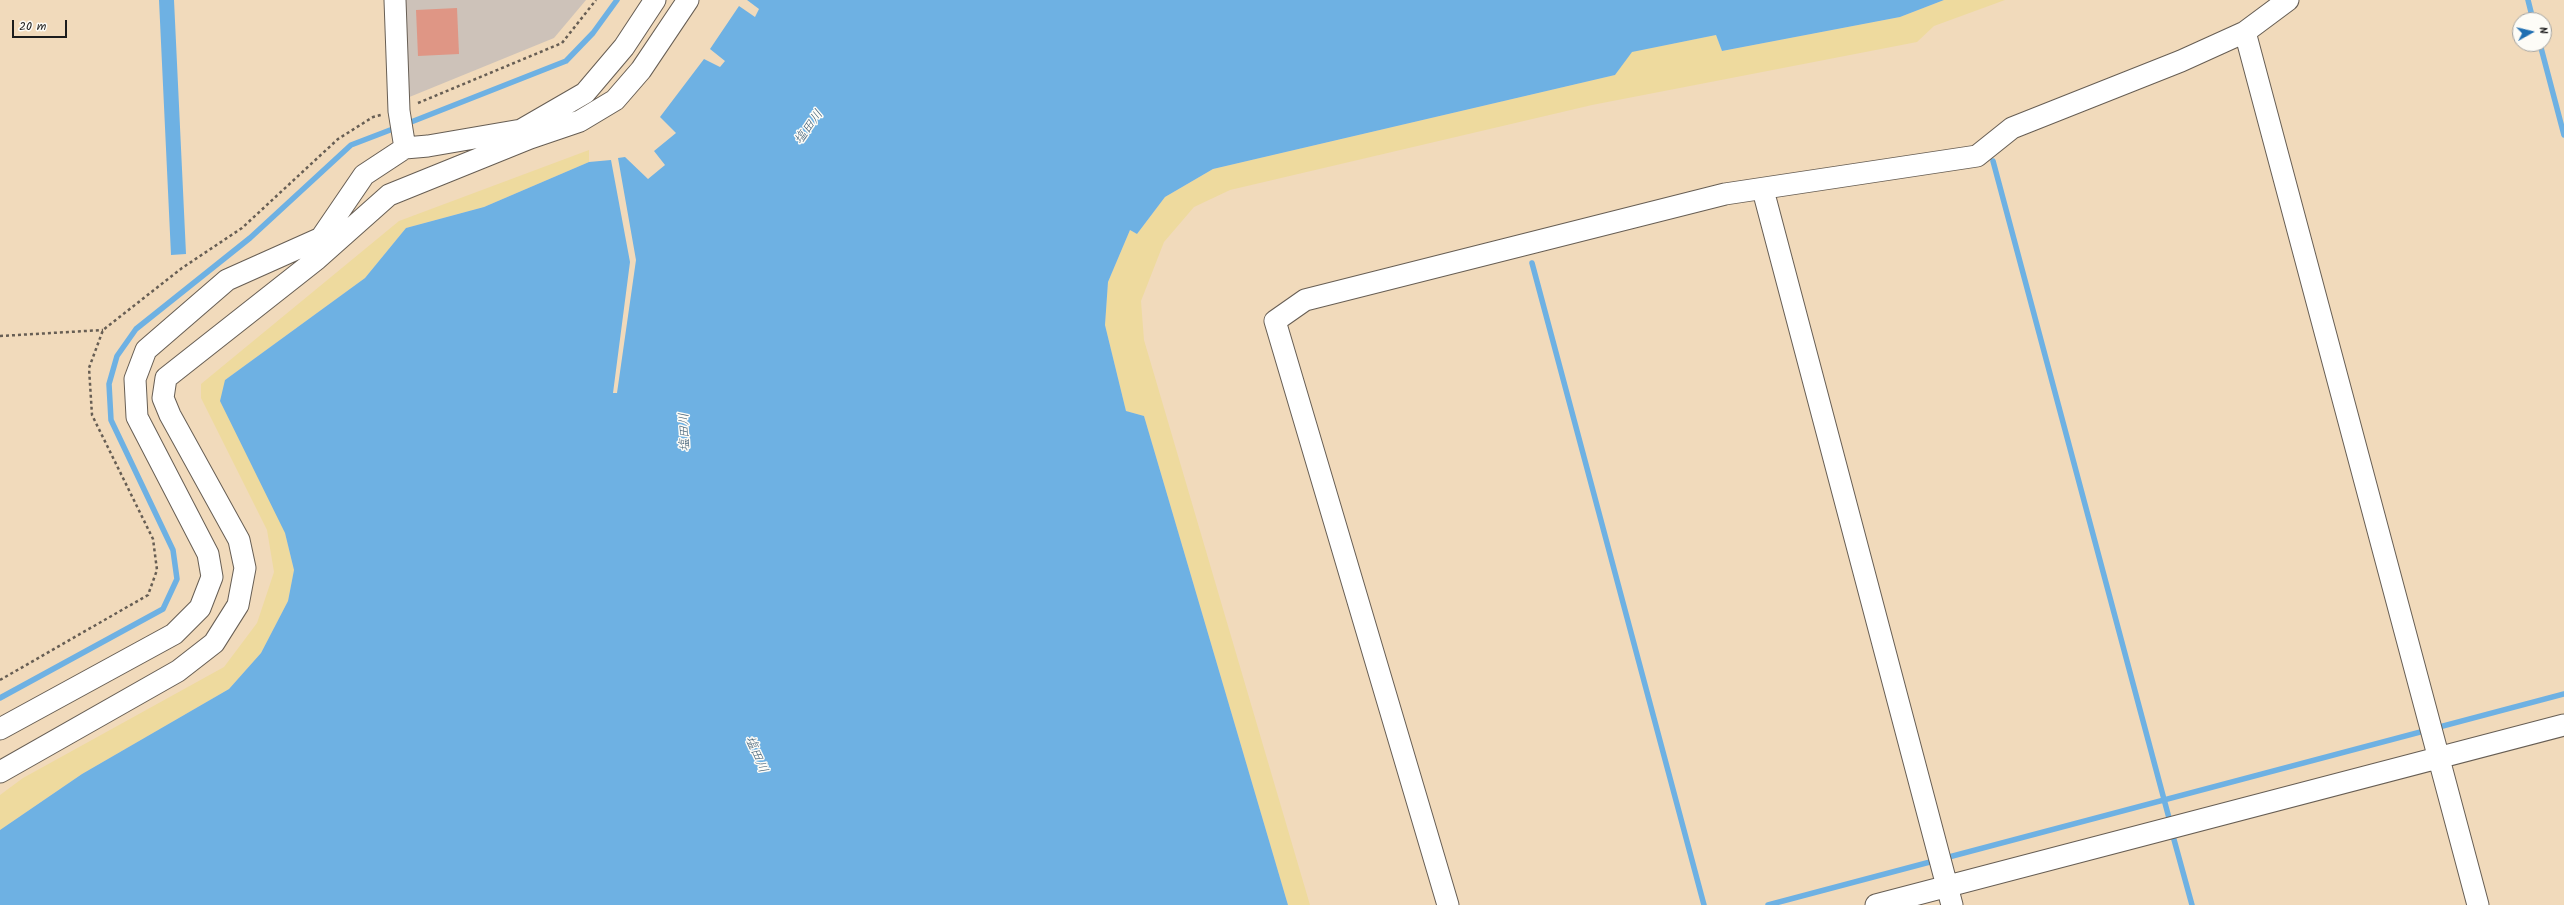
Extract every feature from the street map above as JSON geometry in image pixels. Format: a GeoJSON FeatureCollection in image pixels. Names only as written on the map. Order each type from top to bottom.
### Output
{"type":"FeatureCollection","features":[{"type":"Feature","properties":{"kind":"street"},"geometry":{"type":"LineString","coordinates":[[395,0],[399,111],[404,142]]}},
{"type":"Feature","properties":{"kind":"street"},"geometry":{"type":"LineString","coordinates":[[0,772],[178,671],[214,643],[238,604],[245,568],[238,540],[170,415],[163,398],[166,378],[317,259],[389,195],[526,134],[585,93],[624,47],[655,0]]}},
{"type":"Feature","properties":{"kind":"street"},"geometry":{"type":"LineString","coordinates":[[317,259],[321,238],[364,175],[404,142],[428,146],[526,134],[580,121],[615,100],[641,70],[688,0]]}},
{"type":"Feature","properties":{"kind":"street"},"geometry":{"type":"LineString","coordinates":[[1448,905],[1275,321],[1305,300],[1725,194],[1763,190],[1977,156],[2012,128],[2181,61],[2245,32],[2288,0]]}},
{"type":"Feature","properties":{"kind":"street"},"geometry":{"type":"LineString","coordinates":[[2245,32],[2478,905]]}},
{"type":"Feature","properties":{"kind":"street"},"geometry":{"type":"LineString","coordinates":[[1763,190],[1948,888]]}},
{"type":"Feature","properties":{"kind":"street"},"geometry":{"type":"LineString","coordinates":[[0,729],[174,634],[200,608],[212,576],[208,554],[137,417],[135,379],[146,350],[227,280],[321,238]]}},
{"type":"Feature","properties":{"kind":"street"},"geometry":{"type":"LineString","coordinates":[[1876,905],[1948,888],[2436,749],[2564,725]]}},
{"type":"Feature","properties":{"kind":"path"},"geometry":{"type":"LineString","coordinates":[[0,680],[148,595],[157,570],[153,539],[92,415],[89,368],[103,330],[182,268],[242,228],[338,140],[373,117],[399,111],[562,43],[596,0]]}},
{"type":"Feature","properties":{"kind":"path"},"geometry":{"type":"LineString","coordinates":[[0,336],[103,330]]}},
{"type":"Feature","properties":{"kind":"shaded area"},"geometry":{"type":"Polygon","coordinates":[[[403,0],[586,0],[554,38],[407,98],[403,0]]]}},
{"type":"Feature","properties":{"kind":"sand"},"geometry":{"type":"Polygon","coordinates":[[[1944,0],[2005,0],[1934,26],[1917,42],[1592,105],[1230,190],[1194,207],[1164,242],[1141,301],[1144,340],[1310,905],[1288,905],[1144,416],[1126,411],[1105,325],[1108,282],[1130,230],[1137,234],[1165,197],[1213,169],[1615,75],[1631,52],[1716,35],[1722,51],[1900,17],[1944,0]]]}},
{"type":"Feature","properties":{"kind":"sand"},"geometry":{"type":"Polygon","coordinates":[[[589,150],[589,162],[484,207],[406,228],[365,278],[225,380],[285,533],[294,570],[288,601],[261,653],[229,689],[82,774],[0,830],[0,795],[23,778],[224,667],[257,623],[274,572],[267,530],[201,398],[201,384],[399,221],[589,150]]]}},
{"type":"Feature","properties":{"kind":"water"},"geometry":{"type":"Polygon","coordinates":[[[159,0],[174,0],[186,254],[171,255],[159,0]]]}},
{"type":"Feature","properties":{"kind":"water","name":"塩田川"},"geometry":{"type":"Polygon","coordinates":[[[747,0],[1944,0],[1900,17],[1722,51],[1716,35],[1632,52],[1615,75],[1213,169],[1165,197],[1137,234],[1130,230],[1108,282],[1105,325],[1126,411],[1144,416],[1288,905],[0,905],[0,830],[82,774],[229,689],[261,653],[288,601],[294,570],[285,533],[220,401],[225,380],[365,278],[406,228],[484,207],[589,162],[611,160],[630,262],[613,393],[617,393],[636,260],[618,158],[625,157],[648,179],[665,165],[654,151],[676,133],[660,117],[704,59],[720,67],[725,61],[710,49],[739,6],[755,17],[759,9],[747,0]]]}},
{"type":"Feature","properties":{"kind":"building"},"geometry":{"type":"Polygon","coordinates":[[[457,8],[459,54],[418,56],[416,10],[457,8]]]}},
{"type":"Feature","properties":{"kind":"waterway"},"geometry":{"type":"LineString","coordinates":[[406,124],[566,61],[593,33],[617,0]]}},
{"type":"Feature","properties":{"kind":"waterway"},"geometry":{"type":"LineString","coordinates":[[2528,0],[2531,12]]}},
{"type":"Feature","properties":{"kind":"waterway"},"geometry":{"type":"LineString","coordinates":[[2542,52],[2564,135]]}},
{"type":"Feature","properties":{"kind":"waterway"},"geometry":{"type":"LineString","coordinates":[[0,698],[163,609],[177,579],[173,550],[111,420],[109,384],[117,356],[136,329],[250,238],[351,145],[398,127]]}},
{"type":"Feature","properties":{"kind":"waterway"},"geometry":{"type":"LineString","coordinates":[[1993,161],[2169,818]]}},
{"type":"Feature","properties":{"kind":"waterway"},"geometry":{"type":"LineString","coordinates":[[1532,263],[1704,905]]}},
{"type":"Feature","properties":{"kind":"waterway"},"geometry":{"type":"LineString","coordinates":[[1768,905],[2564,694]]}},
{"type":"Feature","properties":{"kind":"waterway"},"geometry":{"type":"LineString","coordinates":[[2173,836],[2192,905]]}}]}
